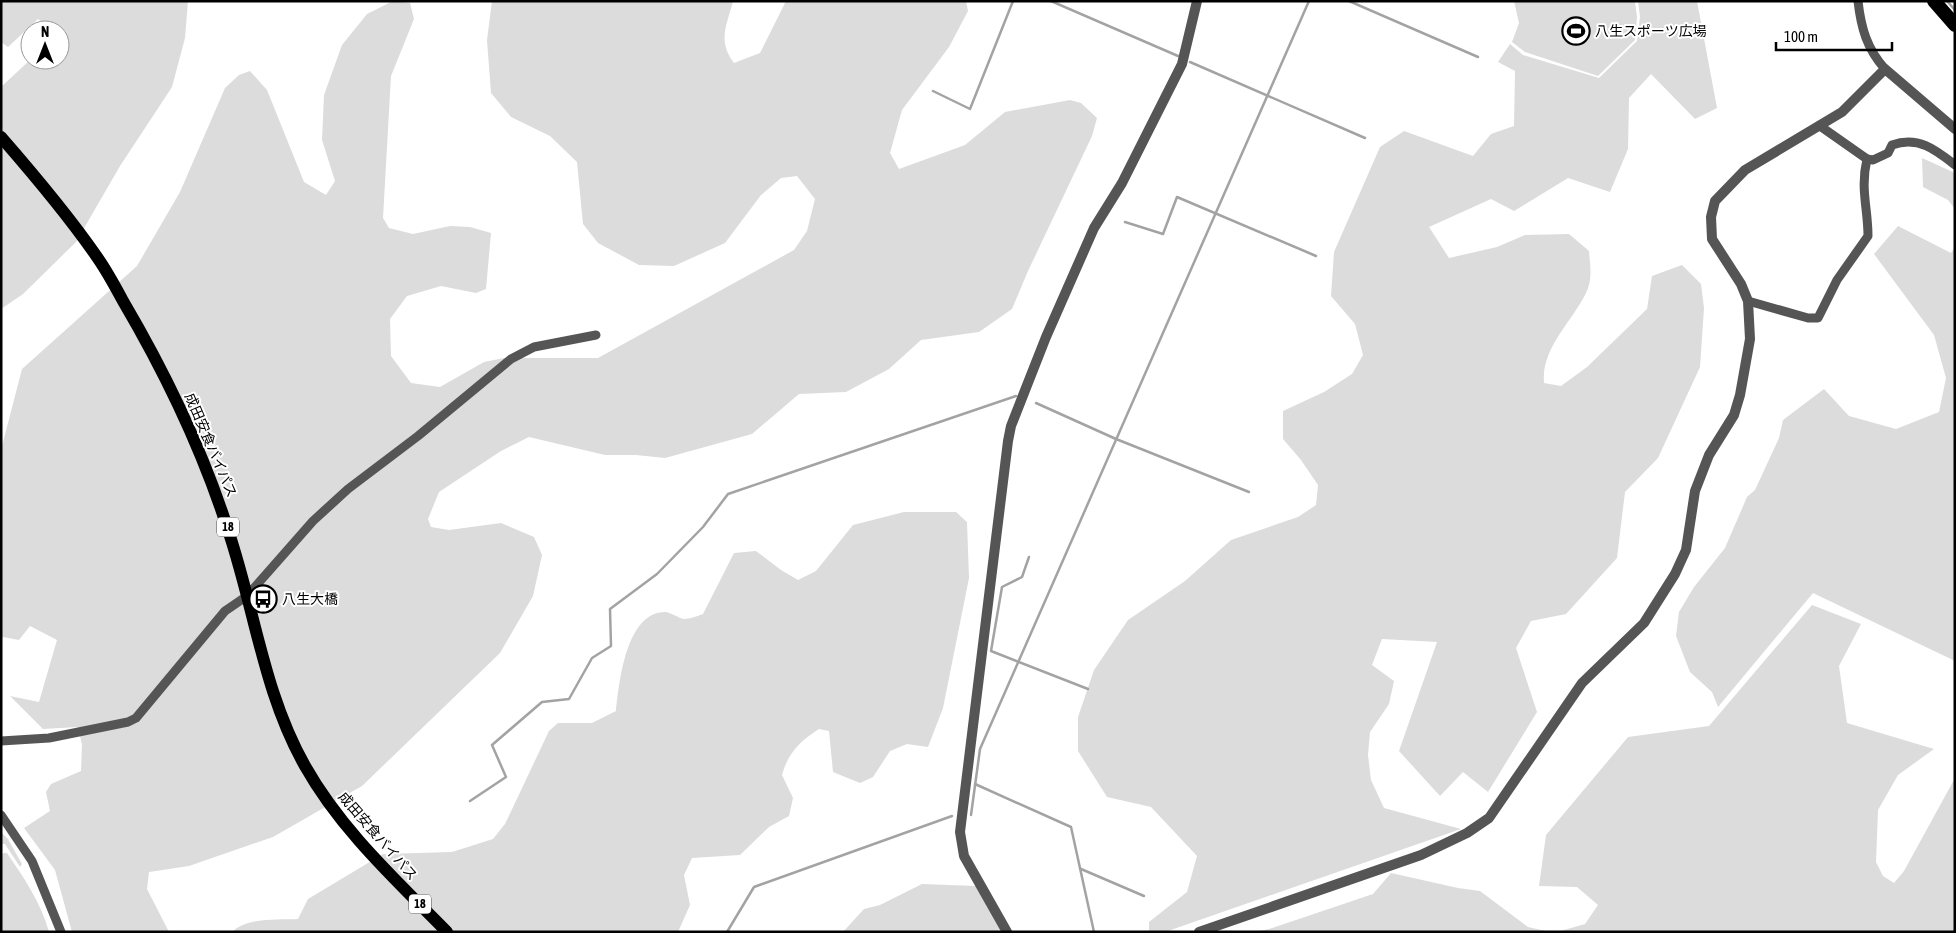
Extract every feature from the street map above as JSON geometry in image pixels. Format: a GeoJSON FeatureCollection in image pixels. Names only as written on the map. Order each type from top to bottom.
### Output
{"type":"FeatureCollection","features":[{"type":"Feature","properties":{"kind":"highway"},"geometry":{"type":"LineString","coordinates":[[1934,1],[1955,25]]}},
{"type":"Feature","properties":{"kind":"main road","name":"成田安食バイパス"},"geometry":{"type":"LineString","coordinates":[[1,137],[99,258],[147,340],[202,457],[230,536],[278,708],[304,765],[342,820],[446,932]]}},
{"type":"Feature","properties":{"kind":"street"},"geometry":{"type":"LineString","coordinates":[[1007,932],[964,856],[960,832],[1011,426],[1046,336],[1090,235],[1122,183],[1182,64],[1197,1]]}},
{"type":"Feature","properties":{"kind":"street"},"geometry":{"type":"LineString","coordinates":[[1858,1],[1866,43],[1885,69],[1955,129]]}},
{"type":"Feature","properties":{"kind":"street"},"geometry":{"type":"LineString","coordinates":[[1199,932],[1299,899],[1421,855],[1467,833],[1489,818],[1582,683],[1644,623],[1675,574],[1690,533],[1695,491],[1702,470],[1734,415],[1740,395],[1750,339],[1748,301],[1741,284],[1712,239],[1711,217],[1715,201],[1745,170],[1842,112],[1885,69]]}},
{"type":"Feature","properties":{"kind":"street"},"geometry":{"type":"LineString","coordinates":[[1820,126],[1867,159],[1873,160],[1888,153],[1892,145],[1902,141],[1932,147],[1955,165]]}},
{"type":"Feature","properties":{"kind":"street"},"geometry":{"type":"LineString","coordinates":[[1748,301],[1808,318],[1818,318],[1842,271],[1868,236],[1863,195],[1863,176],[1867,159]]}},
{"type":"Feature","properties":{"kind":"street"},"geometry":{"type":"LineString","coordinates":[[1,741],[71,735],[128,722],[136,718],[225,611],[247,596],[313,521],[348,489],[418,436],[496,369],[534,347],[596,336]]}},
{"type":"Feature","properties":{"kind":"street"},"geometry":{"type":"LineString","coordinates":[[1,815],[32,861],[61,932]]}},
{"type":"Feature","properties":{"kind":"shaded area"},"geometry":{"type":"Polygon","coordinates":[[[1,1],[188,1],[185,38],[172,87],[120,166],[76,242],[23,294],[1,309],[1,87],[20,69],[70,70],[70,20],[20,20],[20,36],[8,47],[1,42],[1,1]]]}},
{"type":"Feature","properties":{"kind":"shaded area"},"geometry":{"type":"Polygon","coordinates":[[[393,1],[410,3],[414,19],[391,76],[383,218],[389,228],[413,234],[450,226],[470,227],[491,233],[486,289],[476,293],[441,286],[407,296],[390,319],[391,356],[411,383],[440,387],[484,362],[504,358],[598,358],[794,250],[807,231],[815,199],[797,176],[781,178],[761,195],[725,243],[674,266],[639,265],[598,243],[583,224],[577,162],[550,136],[511,117],[491,93],[487,40],[492,1],[733,1],[726,25],[725,40],[729,55],[734,63],[760,53],[786,1],[966,1],[968,11],[949,47],[902,110],[890,153],[899,169],[965,145],[1005,112],[1070,100],[1081,103],[1097,118],[1092,136],[1012,309],[979,332],[921,340],[889,369],[846,392],[799,394],[752,434],[665,458],[636,455],[605,455],[529,437],[501,451],[439,492],[428,519],[431,527],[449,530],[501,523],[534,537],[542,555],[533,596],[500,653],[362,786],[273,837],[189,866],[149,872],[147,889],[169,932],[72,932],[55,870],[24,828],[50,811],[46,792],[51,784],[81,771],[82,745],[78,727],[43,729],[10,696],[39,702],[57,640],[30,626],[19,640],[3,637],[1,641],[1,450],[22,369],[137,266],[180,192],[225,88],[239,75],[250,71],[267,90],[304,182],[326,195],[335,181],[322,140],[324,95],[342,45],[367,14],[393,1]]]}},
{"type":"Feature","properties":{"kind":"shaded area","name":"八生スポーツ広場"},"geometry":{"type":"Polygon","coordinates":[[[1514,1],[1635,1],[1637,17],[1635,40],[1598,76],[1525,52],[1512,42],[1519,23],[1514,1]]]}},
{"type":"Feature","properties":{"kind":"shaded area"},"geometry":{"type":"Polygon","coordinates":[[[1638,1],[1697,1],[1717,108],[1695,119],[1651,74],[1629,98],[1628,149],[1610,192],[1568,178],[1514,211],[1491,199],[1429,227],[1449,258],[1497,247],[1525,235],[1569,234],[1589,251],[1590,282],[1588,288],[1580,304],[1552,347],[1544,370],[1544,383],[1561,386],[1587,367],[1647,309],[1652,276],[1682,265],[1701,284],[1704,308],[1700,367],[1658,458],[1625,492],[1617,558],[1566,614],[1531,621],[1516,648],[1537,712],[1488,792],[1463,772],[1440,796],[1399,751],[1437,642],[1382,639],[1372,665],[1394,681],[1389,704],[1370,732],[1368,755],[1371,780],[1384,808],[1461,829],[1165,932],[1149,932],[1149,922],[1187,892],[1197,856],[1151,807],[1107,797],[1078,751],[1078,717],[1094,670],[1128,620],[1185,581],[1231,540],[1298,517],[1316,505],[1318,485],[1301,460],[1283,439],[1283,411],[1324,392],[1352,374],[1363,355],[1355,324],[1331,296],[1334,252],[1380,147],[1404,131],[1473,156],[1491,134],[1514,126],[1515,71],[1498,62],[1510,44],[1523,55],[1599,78],[1637,41],[1640,17],[1638,1]]]}},
{"type":"Feature","properties":{"kind":"shaded area"},"geometry":{"type":"Polygon","coordinates":[[[1922,158],[1955,173],[1955,209],[1948,200],[1923,187],[1922,158]]]}},
{"type":"Feature","properties":{"kind":"shaded area"},"geometry":{"type":"Polygon","coordinates":[[[1898,226],[1951,253],[1955,247],[1955,661],[1813,593],[1718,707],[1712,692],[1690,672],[1676,636],[1679,612],[1694,587],[1725,548],[1747,497],[1755,490],[1779,438],[1783,420],[1824,389],[1849,416],[1896,429],[1939,412],[1946,378],[1934,335],[1874,254],[1898,226]]]}},
{"type":"Feature","properties":{"kind":"shaded area"},"geometry":{"type":"Polygon","coordinates":[[[904,512],[956,512],[967,522],[969,578],[943,708],[928,747],[907,744],[890,751],[873,777],[860,783],[833,772],[829,731],[819,729],[812,734],[791,754],[782,775],[793,798],[789,816],[769,827],[740,855],[692,858],[684,875],[690,905],[678,932],[232,932],[238,927],[254,922],[298,919],[308,899],[383,854],[452,852],[493,839],[505,824],[549,731],[558,723],[592,723],[616,711],[619,684],[627,651],[633,636],[642,623],[652,615],[666,612],[684,619],[703,614],[734,553],[756,551],[798,580],[816,571],[853,525],[904,512]]]}},
{"type":"Feature","properties":{"kind":"shaded area"},"geometry":{"type":"Polygon","coordinates":[[[1812,605],[1861,624],[1839,666],[1847,723],[1934,749],[1898,775],[1878,810],[1876,862],[1883,876],[1894,883],[1904,871],[1955,778],[1955,932],[1557,932],[1585,924],[1598,905],[1577,887],[1539,886],[1546,835],[1628,737],[1709,726],[1812,605]]]}},
{"type":"Feature","properties":{"kind":"shaded area"},"geometry":{"type":"Polygon","coordinates":[[[1,832],[8,839],[22,864],[20,867],[5,844],[1,844],[1,832]]]}},
{"type":"Feature","properties":{"kind":"shaded area"},"geometry":{"type":"Polygon","coordinates":[[[7,853],[31,891],[46,921],[49,932],[1,932],[1,855],[7,853]]]}},
{"type":"Feature","properties":{"kind":"shaded area"},"geometry":{"type":"Polygon","coordinates":[[[1391,873],[1480,891],[1528,927],[1550,932],[1254,932],[1269,929],[1373,894],[1391,873]]]}},
{"type":"Feature","properties":{"kind":"shaded area"},"geometry":{"type":"Polygon","coordinates":[[[922,884],[976,886],[1004,932],[843,932],[864,909],[880,905],[922,884]]]}},
{"type":"Feature","properties":{"kind":"waterway"},"geometry":{"type":"LineString","coordinates":[[933,91],[970,109],[1013,1]]}},
{"type":"Feature","properties":{"kind":"waterway"},"geometry":{"type":"LineString","coordinates":[[1051,1],[1178,56]]}},
{"type":"Feature","properties":{"kind":"waterway"},"geometry":{"type":"LineString","coordinates":[[971,815],[980,749],[1309,1]]}},
{"type":"Feature","properties":{"kind":"waterway"},"geometry":{"type":"LineString","coordinates":[[1349,1],[1478,57]]}},
{"type":"Feature","properties":{"kind":"waterway"},"geometry":{"type":"LineString","coordinates":[[1947,1],[1955,10]]}},
{"type":"Feature","properties":{"kind":"waterway"},"geometry":{"type":"LineString","coordinates":[[1190,62],[1365,138]]}},
{"type":"Feature","properties":{"kind":"waterway"},"geometry":{"type":"LineString","coordinates":[[1125,222],[1163,234],[1177,197],[1316,256]]}},
{"type":"Feature","properties":{"kind":"waterway"},"geometry":{"type":"LineString","coordinates":[[470,801],[506,777],[492,745],[542,702],[569,699],[592,658],[611,646],[610,609],[657,574],[703,527],[728,494],[1016,396]]}},
{"type":"Feature","properties":{"kind":"waterway"},"geometry":{"type":"LineString","coordinates":[[1036,403],[1116,439],[1249,492]]}},
{"type":"Feature","properties":{"kind":"waterway"},"geometry":{"type":"LineString","coordinates":[[1029,557],[1022,577],[1002,587],[991,651],[1088,689]]}},
{"type":"Feature","properties":{"kind":"waterway"},"geometry":{"type":"LineString","coordinates":[[975,784],[1071,827],[1094,932]]}},
{"type":"Feature","properties":{"kind":"waterway"},"geometry":{"type":"LineString","coordinates":[[727,932],[754,887],[952,816]]}},
{"type":"Feature","properties":{"kind":"waterway"},"geometry":{"type":"LineString","coordinates":[[1081,869],[1144,896]]}},
{"type":"Feature","properties":{"kind":"place","name":"八生スポーツ広場"},"geometry":{"type":"Point","coordinates":[1576,31]}},
{"type":"Feature","properties":{"kind":"place","name":"八生大橋"},"geometry":{"type":"Point","coordinates":[263,599]}}]}
